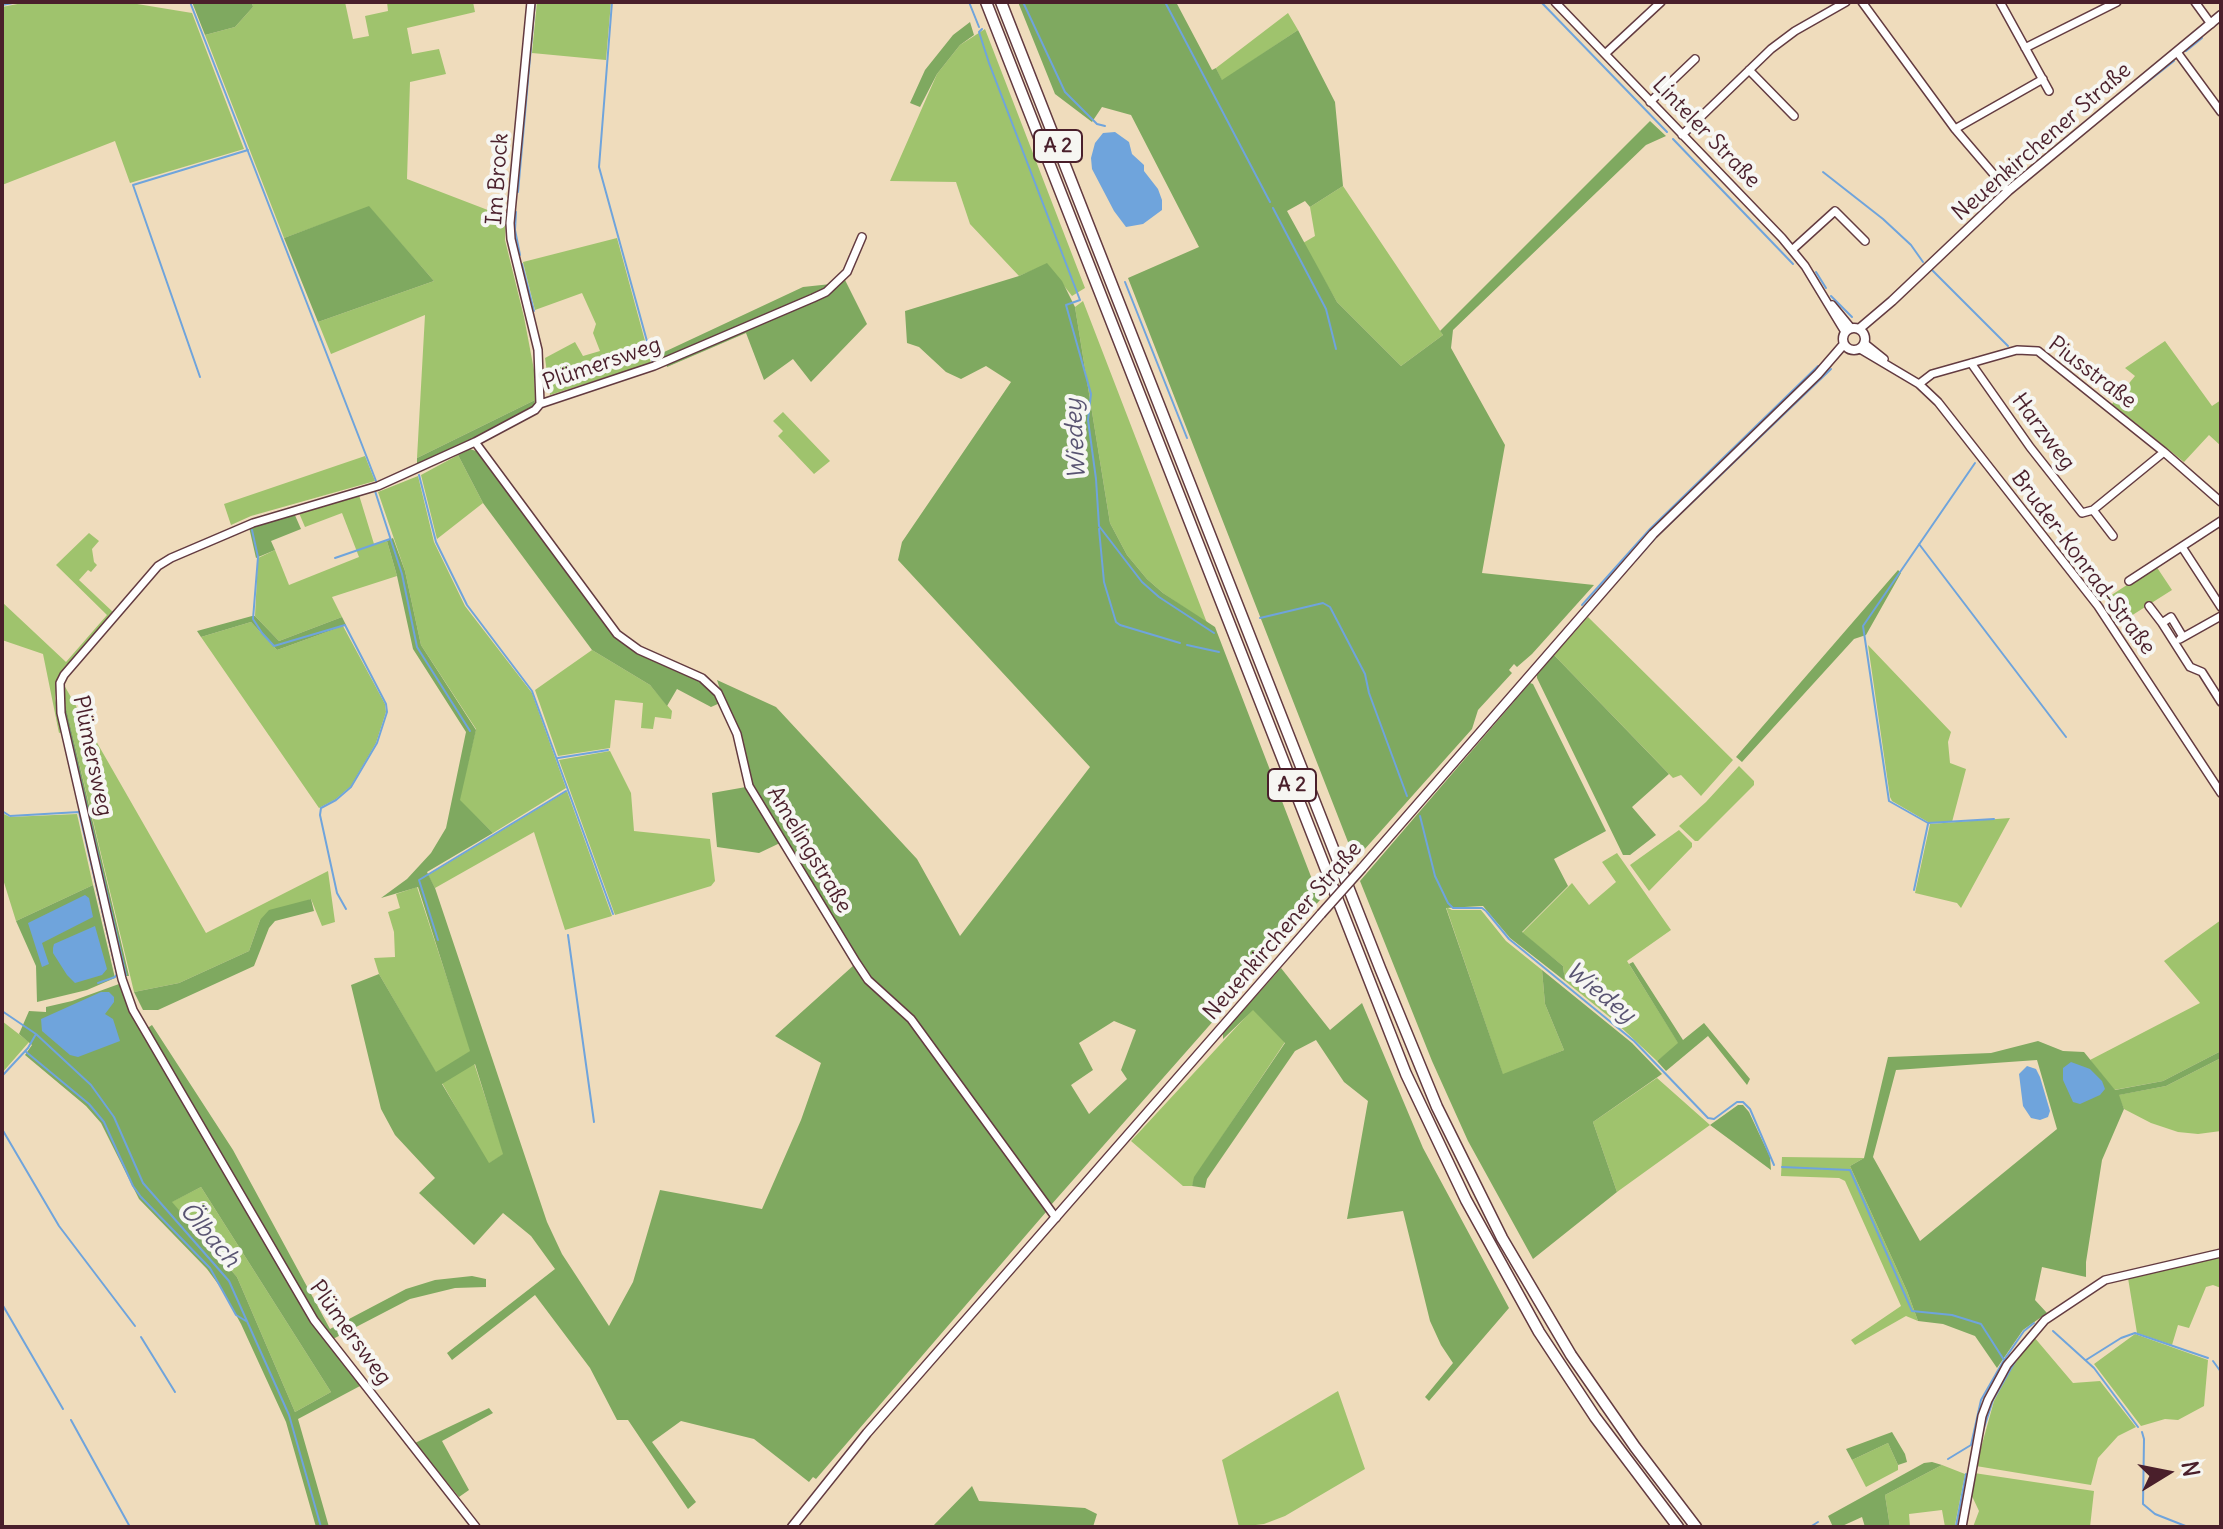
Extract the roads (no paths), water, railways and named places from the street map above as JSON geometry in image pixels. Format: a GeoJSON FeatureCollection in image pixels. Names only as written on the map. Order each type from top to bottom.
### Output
{"type":"FeatureCollection","features":[{"type":"Feature","properties":{"kind":"highway","name":"A 2"},"geometry":{"type":"LineString","coordinates":[[986,2],[1356,947],[1425,1114],[1489,1245],[1539,1332],[1595,1417],[1678,1527]]}},
{"type":"Feature","properties":{"kind":"highway","name":"A 2"},"geometry":{"type":"LineString","coordinates":[[1001,2],[1437,1107],[1502,1238],[1571,1355],[1620,1427],[1696,1527]]}},
{"type":"Feature","properties":{"kind":"main road","name":"Neuenkirchener Straße"},"geometry":{"type":"LineString","coordinates":[[1857,336],[2008,191],[2221,15]]}},
{"type":"Feature","properties":{"kind":"main road"},"geometry":{"type":"LineString","coordinates":[[1846,347],[1857,336]]}},
{"type":"Feature","properties":{"kind":"main road"},"geometry":{"type":"LineString","coordinates":[[1846,347],[1857,336]]}},
{"type":"Feature","properties":{"kind":"main road","name":"Neuenkirchener Straße"},"geometry":{"type":"LineString","coordinates":[[792,1527],[867,1433],[1653,534],[1846,347]]}},
{"type":"Feature","properties":{"kind":"street","name":"Im Brock"},"geometry":{"type":"LineString","coordinates":[[531,2],[510,223],[511,239],[538,350],[540,404]]}},
{"type":"Feature","properties":{"kind":"street","name":"Linteler Straße"},"geometry":{"type":"LineString","coordinates":[[1555,2],[1792,250],[1857,336]]}},
{"type":"Feature","properties":{"kind":"street"},"geometry":{"type":"LineString","coordinates":[[1605,54],[1661,2]]}},
{"type":"Feature","properties":{"kind":"street"},"geometry":{"type":"LineString","coordinates":[[1682,135],[1749,70],[1795,31],[1846,2]]}},
{"type":"Feature","properties":{"kind":"street"},"geometry":{"type":"LineString","coordinates":[[1862,2],[1955,129],[2008,191]]}},
{"type":"Feature","properties":{"kind":"street"},"geometry":{"type":"LineString","coordinates":[[2000,2],[2049,91]]}},
{"type":"Feature","properties":{"kind":"street"},"geometry":{"type":"LineString","coordinates":[[2025,48],[2117,2]]}},
{"type":"Feature","properties":{"kind":"street"},"geometry":{"type":"LineString","coordinates":[[2195,2],[2211,24]]}},
{"type":"Feature","properties":{"kind":"street"},"geometry":{"type":"LineString","coordinates":[[2177,52],[2221,112]]}},
{"type":"Feature","properties":{"kind":"street"},"geometry":{"type":"LineString","coordinates":[[1650,102],[1695,59]]}},
{"type":"Feature","properties":{"kind":"street"},"geometry":{"type":"LineString","coordinates":[[1749,70],[1794,116]]}},
{"type":"Feature","properties":{"kind":"street"},"geometry":{"type":"LineString","coordinates":[[1955,129],[2043,79]]}},
{"type":"Feature","properties":{"kind":"street"},"geometry":{"type":"LineString","coordinates":[[1792,250],[1835,211],[1865,241]]}},
{"type":"Feature","properties":{"kind":"street","name":"Plümersweg"},"geometry":{"type":"LineString","coordinates":[[476,1527],[314,1320],[133,1010],[122,979],[59,697],[64,675],[158,566],[171,558],[253,523],[378,486],[475,442],[535,410],[540,404],[654,366],[826,292],[847,272],[862,237]]}},
{"type":"Feature","properties":{"kind":"street","name":"Bruder-Konrad-Straße"},"geometry":{"type":"LineString","coordinates":[[1857,336],[1938,402],[2098,606],[2221,793]]}},
{"type":"Feature","properties":{"kind":"street","name":"Piusstraße"},"geometry":{"type":"LineString","coordinates":[[1919,384],[1932,374],[2017,350],[2038,351],[2221,502]]}},
{"type":"Feature","properties":{"kind":"street","name":"Harzweg"},"geometry":{"type":"LineString","coordinates":[[1971,363],[2079,510],[2082,513],[2093,510],[2113,536]]}},
{"type":"Feature","properties":{"kind":"street","name":"Amelingstraße"},"geometry":{"type":"LineString","coordinates":[[475,442],[617,634],[639,650],[702,678],[718,693],[737,734],[749,786],[856,962],[868,980],[911,1019],[1056,1218]]}},
{"type":"Feature","properties":{"kind":"street"},"geometry":{"type":"LineString","coordinates":[[2093,510],[2164,452]]}},
{"type":"Feature","properties":{"kind":"street"},"geometry":{"type":"LineString","coordinates":[[2129,581],[2221,521]]}},
{"type":"Feature","properties":{"kind":"street"},"geometry":{"type":"LineString","coordinates":[[2182,547],[2221,607]]}},
{"type":"Feature","properties":{"kind":"street"},"geometry":{"type":"LineString","coordinates":[[2149,606],[2190,667],[2202,672],[2221,702]]}},
{"type":"Feature","properties":{"kind":"street"},"geometry":{"type":"LineString","coordinates":[[2175,642],[2221,616]]}},
{"type":"Feature","properties":{"kind":"street"},"geometry":{"type":"LineString","coordinates":[[2162,623],[2171,617],[2183,637]]}},
{"type":"Feature","properties":{"kind":"street"},"geometry":{"type":"LineString","coordinates":[[1962,1527],[1982,1416],[1988,1400],[2007,1365],[2045,1320],[2105,1280],[2221,1253]]}},
{"type":"Feature","properties":{"kind":"water"},"geometry":{"type":"Polygon","coordinates":[[[1115,132],[1129,142],[1132,154],[1144,165],[1144,171],[1158,189],[1162,200],[1162,210],[1143,224],[1126,227],[1092,169],[1095,143],[1103,133],[1115,132]]]}},
{"type":"Feature","properties":{"kind":"water"},"geometry":{"type":"Polygon","coordinates":[[[85,895],[89,898],[93,917],[42,943],[49,964],[42,967],[28,923],[85,895]]]}},
{"type":"Feature","properties":{"kind":"water"},"geometry":{"type":"Polygon","coordinates":[[[95,926],[107,969],[102,975],[75,983],[53,953],[54,944],[95,926]]]}},
{"type":"Feature","properties":{"kind":"water"},"geometry":{"type":"Polygon","coordinates":[[[101,992],[109,992],[114,997],[105,1014],[113,1019],[120,1041],[78,1057],[70,1055],[42,1031],[41,1019],[101,992]]]}},
{"type":"Feature","properties":{"kind":"water"},"geometry":{"type":"Polygon","coordinates":[[[2071,1062],[2090,1069],[2102,1081],[2105,1089],[2100,1095],[2080,1104],[2073,1102],[2063,1080],[2063,1068],[2071,1062]]]}},
{"type":"Feature","properties":{"kind":"water"},"geometry":{"type":"Polygon","coordinates":[[[2027,1066],[2036,1069],[2050,1111],[2048,1117],[2040,1120],[2031,1118],[2023,1106],[2019,1074],[2027,1066]]]}},
{"type":"Feature","properties":{"kind":"waterway"},"geometry":{"type":"LineString","coordinates":[[2,5],[18,2]]}},
{"type":"Feature","properties":{"kind":"waterway"},"geometry":{"type":"LineString","coordinates":[[190,2],[376,481]]}},
{"type":"Feature","properties":{"kind":"waterway"},"geometry":{"type":"LineString","coordinates":[[518,192],[535,2]]}},
{"type":"Feature","properties":{"kind":"waterway"},"geometry":{"type":"LineString","coordinates":[[612,2],[599,167],[653,363]]}},
{"type":"Feature","properties":{"kind":"waterway"},"geometry":{"type":"LineString","coordinates":[[969,2],[979,27]]}},
{"type":"Feature","properties":{"kind":"waterway"},"geometry":{"type":"LineString","coordinates":[[1023,2],[1065,92],[1097,124],[1105,126]]}},
{"type":"Feature","properties":{"kind":"waterway"},"geometry":{"type":"LineString","coordinates":[[1165,2],[1270,202]]}},
{"type":"Feature","properties":{"kind":"waterway"},"geometry":{"type":"LineString","coordinates":[[1541,2],[1667,132]]}},
{"type":"Feature","properties":{"kind":"waterway","name":"Wiedey"},"geometry":{"type":"LineString","coordinates":[[982,29],[979,32],[989,63],[1080,300],[1066,305],[1091,394],[1088,420],[1099,526],[1142,582],[1159,597],[1214,633]]}},
{"type":"Feature","properties":{"kind":"waterway"},"geometry":{"type":"LineString","coordinates":[[2186,51],[2202,38]]}},
{"type":"Feature","properties":{"kind":"waterway"},"geometry":{"type":"LineString","coordinates":[[2141,87],[2174,61]]}},
{"type":"Feature","properties":{"kind":"waterway"},"geometry":{"type":"LineString","coordinates":[[1673,139],[1793,264]]}},
{"type":"Feature","properties":{"kind":"waterway"},"geometry":{"type":"LineString","coordinates":[[200,377],[133,185],[248,150]]}},
{"type":"Feature","properties":{"kind":"waterway"},"geometry":{"type":"LineString","coordinates":[[1823,172],[1883,219],[1911,245],[1923,262]]}},
{"type":"Feature","properties":{"kind":"waterway"},"geometry":{"type":"LineString","coordinates":[[1273,208],[1326,309],[1336,349]]}},
{"type":"Feature","properties":{"kind":"waterway"},"geometry":{"type":"LineString","coordinates":[[516,212],[515,230],[520,255]]}},
{"type":"Feature","properties":{"kind":"waterway"},"geometry":{"type":"LineString","coordinates":[[522,264],[534,311]]}},
{"type":"Feature","properties":{"kind":"waterway"},"geometry":{"type":"LineString","coordinates":[[1932,270],[2008,346]]}},
{"type":"Feature","properties":{"kind":"waterway"},"geometry":{"type":"LineString","coordinates":[[1816,272],[1826,288]]}},
{"type":"Feature","properties":{"kind":"waterway"},"geometry":{"type":"LineString","coordinates":[[1125,282],[1187,438]]}},
{"type":"Feature","properties":{"kind":"waterway"},"geometry":{"type":"LineString","coordinates":[[1831,296],[1852,317]]}},
{"type":"Feature","properties":{"kind":"waterway"},"geometry":{"type":"LineString","coordinates":[[1582,605],[1650,529],[1818,366]]}},
{"type":"Feature","properties":{"kind":"waterway"},"geometry":{"type":"LineString","coordinates":[[1635,561],[1656,537],[1831,369]]}},
{"type":"Feature","properties":{"kind":"waterway"},"geometry":{"type":"LineString","coordinates":[[1975,463],[1863,626],[1889,801],[1928,823],[1994,819]]}},
{"type":"Feature","properties":{"kind":"waterway"},"geometry":{"type":"LineString","coordinates":[[419,475],[436,542],[467,605],[532,691],[613,914]]}},
{"type":"Feature","properties":{"kind":"waterway"},"geometry":{"type":"LineString","coordinates":[[375,491],[402,574],[417,647],[470,731]]}},
{"type":"Feature","properties":{"kind":"waterway"},"geometry":{"type":"LineString","coordinates":[[1099,529],[1104,582],[1116,622],[1180,643]]}},
{"type":"Feature","properties":{"kind":"waterway"},"geometry":{"type":"LineString","coordinates":[[252,530],[258,557],[253,619],[262,633],[274,646],[345,625],[386,704],[387,712],[377,743],[351,787],[321,808],[337,893],[346,909]]}},
{"type":"Feature","properties":{"kind":"waterway"},"geometry":{"type":"LineString","coordinates":[[335,558],[390,539]]}},
{"type":"Feature","properties":{"kind":"waterway"},"geometry":{"type":"LineString","coordinates":[[1919,544],[2066,737]]}},
{"type":"Feature","properties":{"kind":"waterway","name":"Wiedey"},"geometry":{"type":"LineString","coordinates":[[1260,618],[1323,603],[1330,607],[1365,674],[1369,693],[1407,796]]}},
{"type":"Feature","properties":{"kind":"waterway"},"geometry":{"type":"LineString","coordinates":[[1187,645],[1219,652]]}},
{"type":"Feature","properties":{"kind":"waterway"},"geometry":{"type":"LineString","coordinates":[[64,709],[126,975]]}},
{"type":"Feature","properties":{"kind":"waterway"},"geometry":{"type":"LineString","coordinates":[[558,758],[608,750]]}},
{"type":"Feature","properties":{"kind":"waterway"},"geometry":{"type":"LineString","coordinates":[[438,940],[419,880],[566,791]]}},
{"type":"Feature","properties":{"kind":"waterway"},"geometry":{"type":"LineString","coordinates":[[2,811],[10,816],[79,812],[117,974],[98,983]]}},
{"type":"Feature","properties":{"kind":"waterway","name":"Wiedey"},"geometry":{"type":"LineString","coordinates":[[1420,816],[1435,876],[1453,908],[1482,908],[1486,911],[1509,939],[1634,1041],[1708,1118],[1714,1119],[1737,1102],[1743,1102],[1750,1109],[1774,1165]]}},
{"type":"Feature","properties":{"kind":"waterway"},"geometry":{"type":"LineString","coordinates":[[1914,890],[1928,824]]}},
{"type":"Feature","properties":{"kind":"waterway"},"geometry":{"type":"LineString","coordinates":[[568,935],[594,1122]]}},
{"type":"Feature","properties":{"kind":"waterway","name":"Ölbach"},"geometry":{"type":"LineString","coordinates":[[2,1011],[36,1034],[91,1085],[114,1117],[143,1183],[229,1281],[289,1415],[321,1527]]}},
{"type":"Feature","properties":{"kind":"waterway"},"geometry":{"type":"LineString","coordinates":[[2,1076],[28,1048],[36,1034]]}},
{"type":"Feature","properties":{"kind":"waterway"},"geometry":{"type":"LineString","coordinates":[[25,1051],[89,1104],[104,1122],[133,1186],[210,1268],[236,1315],[246,1321]]}},
{"type":"Feature","properties":{"kind":"waterway"},"geometry":{"type":"LineString","coordinates":[[2,1129],[59,1226],[135,1326]]}},
{"type":"Feature","properties":{"kind":"waterway","name":"Wiedey"},"geometry":{"type":"LineString","coordinates":[[1782,1167],[1850,1170],[1912,1311],[1952,1315],[1981,1324],[2004,1360]]}},
{"type":"Feature","properties":{"kind":"waterway"},"geometry":{"type":"LineString","coordinates":[[2,1304],[63,1409]]}},
{"type":"Feature","properties":{"kind":"waterway"},"geometry":{"type":"LineString","coordinates":[[1948,1459],[1971,1445],[1981,1400],[2004,1360],[2024,1331],[2034,1323]]}},
{"type":"Feature","properties":{"kind":"waterway","name":"Wiedey"},"geometry":{"type":"LineString","coordinates":[[2053,1331],[2094,1368],[2138,1427]]}},
{"type":"Feature","properties":{"kind":"waterway"},"geometry":{"type":"LineString","coordinates":[[2086,1360],[2135,1333],[2208,1358]]}},
{"type":"Feature","properties":{"kind":"waterway"},"geometry":{"type":"LineString","coordinates":[[141,1337],[175,1392]]}},
{"type":"Feature","properties":{"kind":"waterway"},"geometry":{"type":"LineString","coordinates":[[1982,1434],[1993,1400],[2016,1360]]}},
{"type":"Feature","properties":{"kind":"waterway"},"geometry":{"type":"LineString","coordinates":[[2213,1361],[2221,1372]]}},
{"type":"Feature","properties":{"kind":"waterway"},"geometry":{"type":"LineString","coordinates":[[71,1420],[130,1527]]}},
{"type":"Feature","properties":{"kind":"waterway","name":"Wiedey"},"geometry":{"type":"LineString","coordinates":[[2142,1432],[2143,1504],[2155,1514],[2188,1527]]}},
{"type":"Feature","properties":{"kind":"waterway"},"geometry":{"type":"LineString","coordinates":[[1956,1526],[1966,1474]]}},
{"type":"Feature","properties":{"kind":"waterway"},"geometry":{"type":"LineString","coordinates":[[1810,1527],[1818,1522]]}}]}
